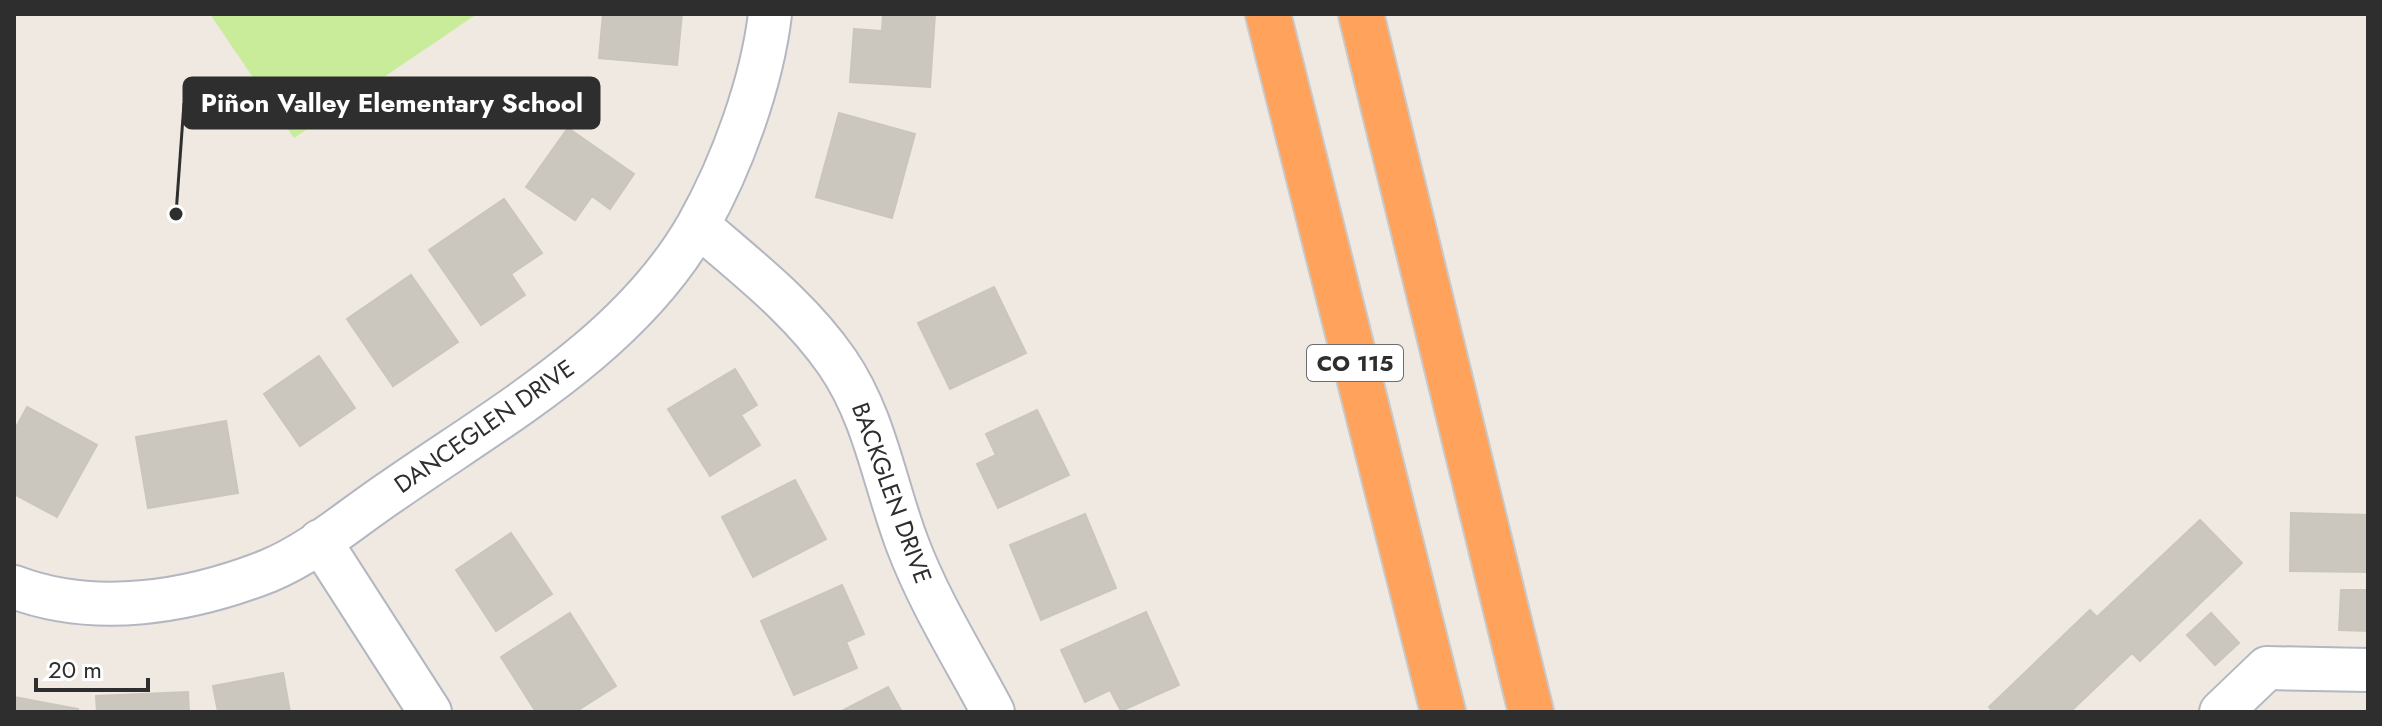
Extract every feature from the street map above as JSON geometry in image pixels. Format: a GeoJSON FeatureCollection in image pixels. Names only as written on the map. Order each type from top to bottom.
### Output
{"type":"FeatureCollection","features":[{"type":"Feature","properties":{"kind":"highway","name":"CO 115"},"geometry":{"type":"LineString","coordinates":[[1268,14],[1443,712]]}},
{"type":"Feature","properties":{"kind":"highway"},"geometry":{"type":"LineString","coordinates":[[1361,14],[1531,712]]}},
{"type":"Feature","properties":{"kind":"street","name":"DANCEGLEN DRIVE"},"geometry":{"type":"LineString","coordinates":[[14,587],[82,602],[134,603],[176,599],[271,569],[320,541],[576,362],[626,316],[668,268],[698,225],[753,96],[770,14]]}},
{"type":"Feature","properties":{"kind":"street","name":"BACKGLEN DRIVE"},"geometry":{"type":"LineString","coordinates":[[698,225],[807,321],[838,363],[859,399],[913,557],[993,712]]}},
{"type":"Feature","properties":{"kind":"street"},"geometry":{"type":"LineString","coordinates":[[320,541],[430,712]]}},
{"type":"Feature","properties":{"kind":"street"},"geometry":{"type":"LineString","coordinates":[[2221,712],[2267,668],[2368,670]]}},
{"type":"Feature","properties":{"kind":"green space"},"geometry":{"type":"Polygon","coordinates":[[[210,14],[477,14],[294,138],[210,14]]]}},
{"type":"Feature","properties":{"kind":"building"},"geometry":{"type":"Polygon","coordinates":[[[603,14],[682,14],[677,65],[599,58],[603,14]]]}},
{"type":"Feature","properties":{"kind":"building"},"geometry":{"type":"Polygon","coordinates":[[[883,14],[935,14],[930,87],[850,82],[854,29],[882,31],[883,14]]]}},
{"type":"Feature","properties":{"kind":"building"},"geometry":{"type":"Polygon","coordinates":[[[839,113],[915,134],[892,218],[816,197],[839,113]]]}},
{"type":"Feature","properties":{"kind":"building"},"geometry":{"type":"Polygon","coordinates":[[[568,128],[634,174],[610,209],[592,196],[575,220],[526,187],[568,128]]]}},
{"type":"Feature","properties":{"kind":"building"},"geometry":{"type":"Polygon","coordinates":[[[504,199],[542,253],[511,274],[525,295],[481,325],[429,250],[504,199]]]}},
{"type":"Feature","properties":{"kind":"building"},"geometry":{"type":"Polygon","coordinates":[[[411,275],[458,342],[393,386],[347,319],[411,275]]]}},
{"type":"Feature","properties":{"kind":"building"},"geometry":{"type":"Polygon","coordinates":[[[994,287],[1026,353],[950,389],[918,323],[994,287]]]}},
{"type":"Feature","properties":{"kind":"building"},"geometry":{"type":"Polygon","coordinates":[[[319,356],[355,408],[300,446],[264,394],[319,356]]]}},
{"type":"Feature","properties":{"kind":"building"},"geometry":{"type":"Polygon","coordinates":[[[735,369],[757,405],[741,415],[760,445],[710,476],[668,409],[735,369]]]}},
{"type":"Feature","properties":{"kind":"building"},"geometry":{"type":"Polygon","coordinates":[[[27,407],[97,445],[57,517],[14,494],[14,431],[27,407]]]}},
{"type":"Feature","properties":{"kind":"building"},"geometry":{"type":"Polygon","coordinates":[[[1037,410],[1069,475],[998,508],[977,464],[996,455],[986,434],[1037,410]]]}},
{"type":"Feature","properties":{"kind":"building"},"geometry":{"type":"Polygon","coordinates":[[[226,421],[238,493],[148,508],[136,437],[226,421]]]}},
{"type":"Feature","properties":{"kind":"building"},"geometry":{"type":"Polygon","coordinates":[[[795,480],[826,539],[753,577],[722,517],[795,480]]]}},
{"type":"Feature","properties":{"kind":"building"},"geometry":{"type":"Polygon","coordinates":[[[2291,513],[2368,515],[2368,572],[2290,571],[2291,513]]]}},
{"type":"Feature","properties":{"kind":"building"},"geometry":{"type":"Polygon","coordinates":[[[1085,514],[1116,588],[1041,620],[1010,545],[1085,514]]]}},
{"type":"Feature","properties":{"kind":"building"},"geometry":{"type":"Polygon","coordinates":[[[2200,520],[2242,563],[2140,661],[2097,617],[2200,520]]]}},
{"type":"Feature","properties":{"kind":"building"},"geometry":{"type":"Polygon","coordinates":[[[511,533],[552,594],[496,631],[456,570],[511,533]]]}},
{"type":"Feature","properties":{"kind":"building"},"geometry":{"type":"Polygon","coordinates":[[[842,585],[864,634],[846,642],[857,668],[794,695],[761,621],[842,585]]]}},
{"type":"Feature","properties":{"kind":"building"},"geometry":{"type":"Polygon","coordinates":[[[2341,590],[2368,590],[2368,631],[2339,630],[2341,590]]]}},
{"type":"Feature","properties":{"kind":"building"},"geometry":{"type":"Polygon","coordinates":[[[2090,610],[2132,653],[2070,712],[1994,712],[1989,707],[2090,610]]]}},
{"type":"Feature","properties":{"kind":"building"},"geometry":{"type":"Polygon","coordinates":[[[1146,612],[1179,685],[1121,711],[1110,690],[1085,702],[1061,650],[1146,612]]]}},
{"type":"Feature","properties":{"kind":"building"},"geometry":{"type":"Polygon","coordinates":[[[570,613],[616,686],[575,712],[536,712],[501,657],[570,613]]]}},
{"type":"Feature","properties":{"kind":"building"},"geometry":{"type":"Polygon","coordinates":[[[2211,613],[2239,643],[2215,665],[2187,635],[2211,613]]]}},
{"type":"Feature","properties":{"kind":"building"},"geometry":{"type":"Polygon","coordinates":[[[283,673],[290,712],[218,712],[213,686],[283,673]]]}},
{"type":"Feature","properties":{"kind":"building"},"geometry":{"type":"Polygon","coordinates":[[[888,687],[902,712],[840,712],[888,687]]]}},
{"type":"Feature","properties":{"kind":"building"},"geometry":{"type":"Polygon","coordinates":[[[188,692],[189,712],[97,712],[96,696],[188,692]]]}},
{"type":"Feature","properties":{"kind":"building"},"geometry":{"type":"Polygon","coordinates":[[[14,697],[78,709],[77,712],[14,712],[14,697]]]}},
{"type":"Feature","properties":{"kind":"place","name":"Piñon Valley Elementary School"},"geometry":{"type":"Point","coordinates":[176,214]}}]}
